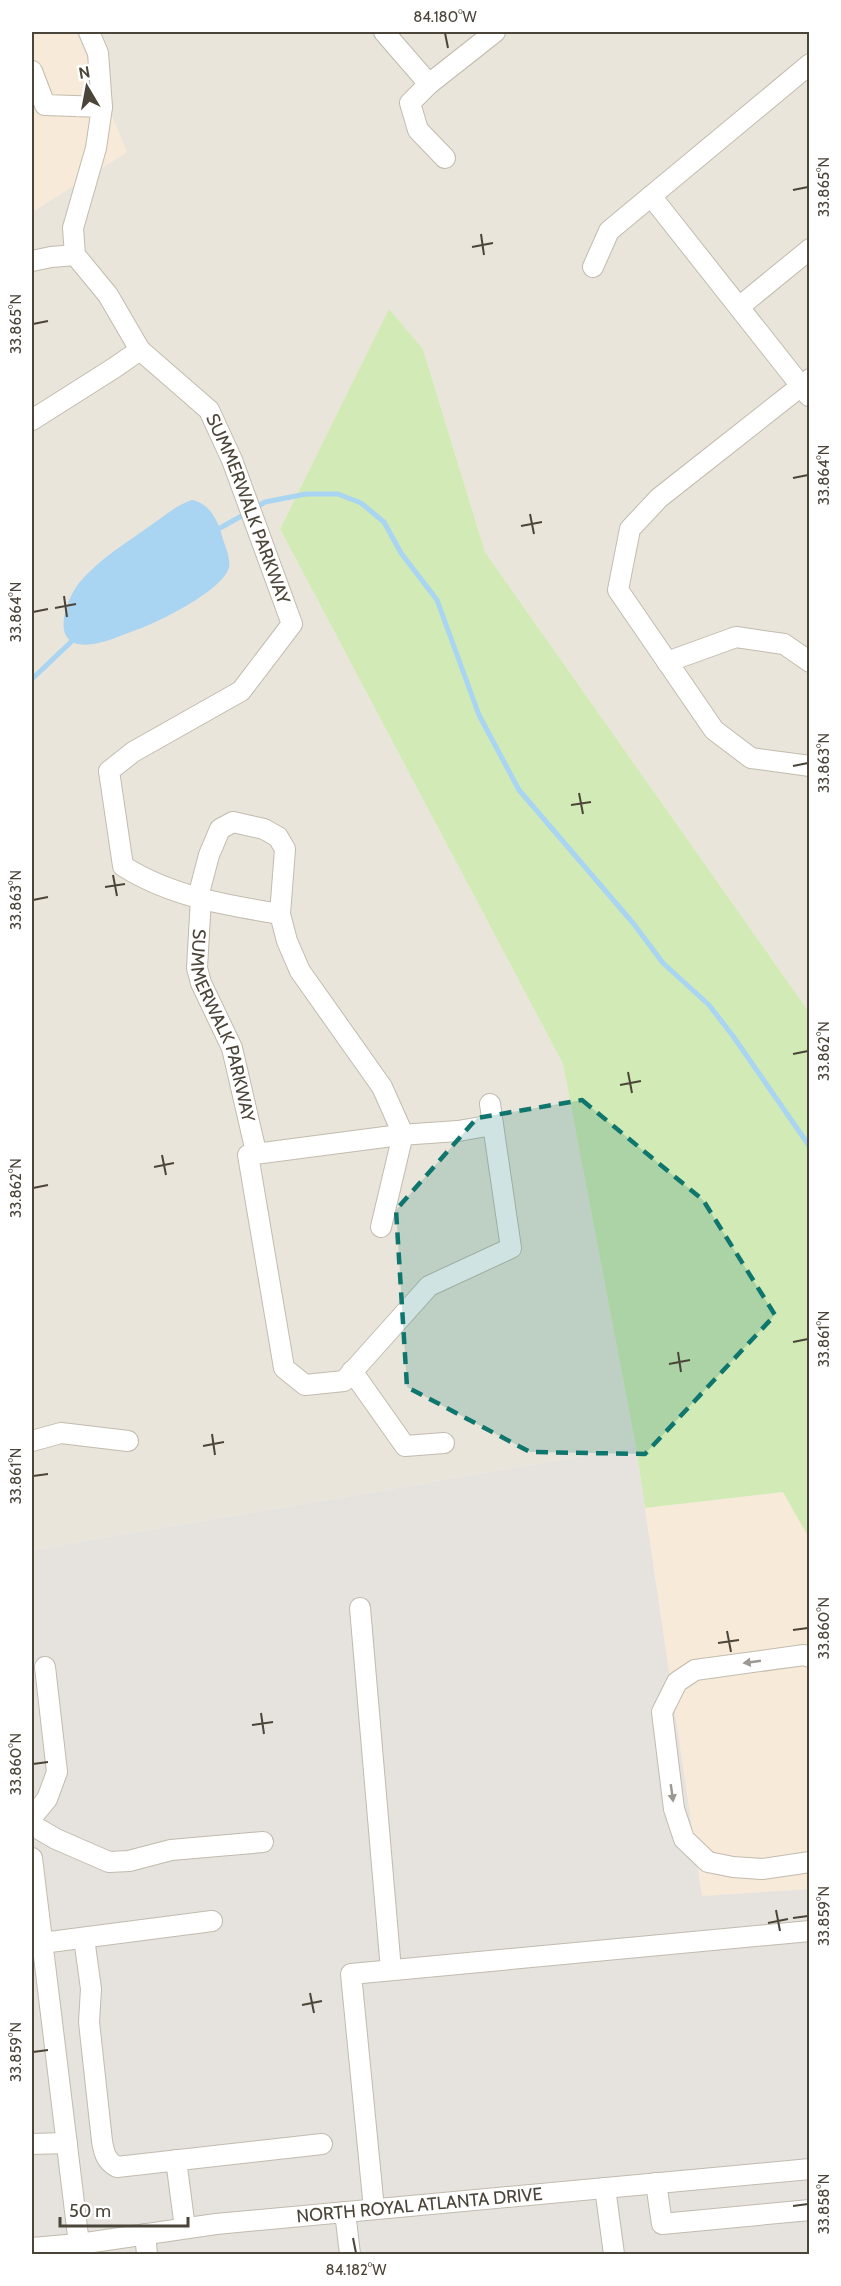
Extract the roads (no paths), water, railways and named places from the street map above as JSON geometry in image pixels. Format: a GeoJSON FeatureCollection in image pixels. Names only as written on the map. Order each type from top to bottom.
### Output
{"type":"FeatureCollection","features":[{"type":"Feature","properties":{"kind":"street"},"geometry":{"type":"LineString","coordinates":[[32,261],[75,255],[74,228],[96,148],[102,107],[98,53],[89,32]]}},
{"type":"Feature","properties":{"kind":"street"},"geometry":{"type":"LineString","coordinates":[[384,32],[429,84]]}},
{"type":"Feature","properties":{"kind":"street"},"geometry":{"type":"LineString","coordinates":[[445,158],[418,130],[411,109],[412,99],[495,32]]}},
{"type":"Feature","properties":{"kind":"street"},"geometry":{"type":"LineString","coordinates":[[593,267],[609,231],[810,64]]}},
{"type":"Feature","properties":{"kind":"street"},"geometry":{"type":"LineString","coordinates":[[32,71],[45,105],[102,107]]}},
{"type":"Feature","properties":{"kind":"street"},"geometry":{"type":"LineString","coordinates":[[651,196],[739,308],[807,387],[738,434],[659,498],[630,529],[618,590],[714,730],[752,758],[810,766]]}},
{"type":"Feature","properties":{"kind":"street"},"geometry":{"type":"LineString","coordinates":[[739,308],[810,249]]}},
{"type":"Feature","properties":{"kind":"street","name":"SUMMERWALK PARKWAY"},"geometry":{"type":"LineString","coordinates":[[75,255],[108,295],[140,350],[209,410],[232,460],[292,624],[241,691],[133,752],[109,771],[123,866],[143,879],[172,891],[280,914]]}},
{"type":"Feature","properties":{"kind":"street"},"geometry":{"type":"LineString","coordinates":[[32,420],[140,350]]}},
{"type":"Feature","properties":{"kind":"street"},"geometry":{"type":"LineString","coordinates":[[667,662],[736,637],[784,644],[810,662]]}},
{"type":"Feature","properties":{"kind":"street","name":"SUMMERWALK PARKWAY"},"geometry":{"type":"LineString","coordinates":[[352,1371],[344,1381],[305,1385],[284,1368],[252,1153],[232,1048],[201,983],[197,968],[200,897],[209,855],[220,829],[233,822],[264,829],[278,837],[285,849],[280,914],[287,941],[300,971],[382,1087],[403,1134]]}},
{"type":"Feature","properties":{"kind":"street"},"geometry":{"type":"LineString","coordinates":[[444,1443],[405,1446],[352,1371],[429,1286],[511,1248],[490,1104]]}},
{"type":"Feature","properties":{"kind":"street"},"geometry":{"type":"LineString","coordinates":[[252,1153],[403,1134],[458,1131],[493,1125]]}},
{"type":"Feature","properties":{"kind":"street"},"geometry":{"type":"LineString","coordinates":[[381,1227],[403,1134]]}},
{"type":"Feature","properties":{"kind":"street"},"geometry":{"type":"LineString","coordinates":[[32,1441],[61,1433],[128,1442]]}},
{"type":"Feature","properties":{"kind":"street"},"geometry":{"type":"LineString","coordinates":[[360,1608],[391,1970]]}},
{"type":"Feature","properties":{"kind":"street"},"geometry":{"type":"LineString","coordinates":[[810,1657],[804,1655],[695,1670],[677,1682],[662,1712],[674,1809],[684,1839],[708,1862],[732,1867],[762,1869],[810,1862]]}},
{"type":"Feature","properties":{"kind":"street"},"geometry":{"type":"LineString","coordinates":[[32,1817],[47,1799],[57,1772],[45,1667]]}},
{"type":"Feature","properties":{"kind":"street"},"geometry":{"type":"LineString","coordinates":[[32,1825],[56,1839],[109,1862],[129,1861],[171,1850],[263,1842]]}},
{"type":"Feature","properties":{"kind":"street"},"geometry":{"type":"LineString","coordinates":[[32,1858],[34,1905],[42,1943],[79,2244]]}},
{"type":"Feature","properties":{"kind":"street"},"geometry":{"type":"LineString","coordinates":[[42,1943],[212,1921]]}},
{"type":"Feature","properties":{"kind":"street"},"geometry":{"type":"LineString","coordinates":[[374,2209],[351,1974],[810,1932]]}},
{"type":"Feature","properties":{"kind":"street"},"geometry":{"type":"LineString","coordinates":[[84,1938],[91,1989],[89,2022],[104,2152],[109,2162],[117,2167],[322,2144]]}},
{"type":"Feature","properties":{"kind":"street"},"geometry":{"type":"LineString","coordinates":[[32,2144],[67,2143]]}},
{"type":"Feature","properties":{"kind":"street"},"geometry":{"type":"LineString","coordinates":[[176,2160],[185,2228]]}},
{"type":"Feature","properties":{"kind":"street","name":"NORTH ROYAL ATLANTA DRIVE"},"geometry":{"type":"LineString","coordinates":[[32,2248],[79,2244],[185,2228],[810,2169]]}},
{"type":"Feature","properties":{"kind":"street"},"geometry":{"type":"LineString","coordinates":[[656,2183],[662,2224],[810,2210]]}},
{"type":"Feature","properties":{"kind":"street"},"geometry":{"type":"LineString","coordinates":[[605,2188],[614,2254]]}},
{"type":"Feature","properties":{"kind":"street"},"geometry":{"type":"LineString","coordinates":[[345,2212],[350,2254]]}},
{"type":"Feature","properties":{"kind":"street"},"geometry":{"type":"LineString","coordinates":[[145,2234],[147,2254]]}},
{"type":"Feature","properties":{"kind":"water"},"geometry":{"type":"Polygon","coordinates":[[[192,500],[207,507],[219,526],[229,559],[229,567],[224,576],[203,595],[146,626],[93,644],[79,644],[70,640],[65,633],[65,613],[68,602],[79,583],[115,551],[172,510],[192,500]]]}},
{"type":"Feature","properties":{"kind":"waterway"},"geometry":{"type":"LineString","coordinates":[[255,508],[265,502],[306,494],[338,494],[361,503],[384,522],[401,553],[437,600],[479,715],[519,790],[633,923],[663,963],[709,1005],[810,1147]]}},
{"type":"Feature","properties":{"kind":"waterway"},"geometry":{"type":"LineString","coordinates":[[220,528],[247,513]]}},
{"type":"Feature","properties":{"kind":"waterway"},"geometry":{"type":"LineString","coordinates":[[32,679],[72,641]]}}]}
